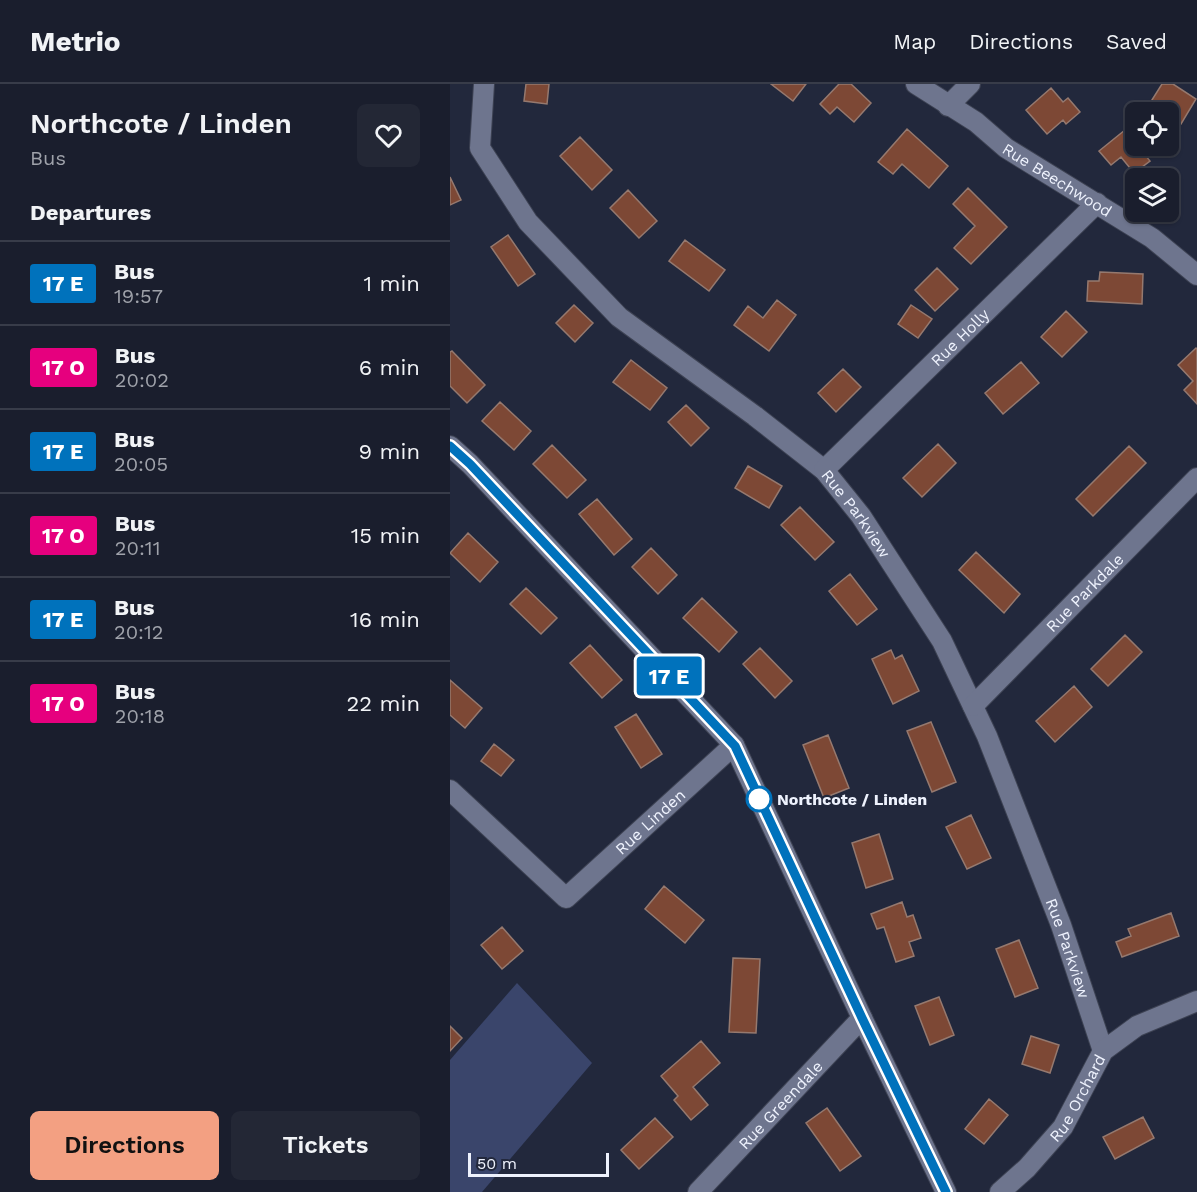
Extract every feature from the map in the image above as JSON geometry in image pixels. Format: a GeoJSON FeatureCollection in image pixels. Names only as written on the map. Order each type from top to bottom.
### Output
{"type":"FeatureCollection","features":[{"type":"Feature","properties":{"kind":"street","name":"Rue Parkview"},"geometry":{"type":"LineString","coordinates":[[484,84],[480,148],[528,222],[619,317],[755,416],[824,470],[861,516],[942,640],[987,736],[1061,925],[1103,1051]]}},
{"type":"Feature","properties":{"kind":"street","name":"Rue Beechwood"},"geometry":{"type":"LineString","coordinates":[[916,84],[976,122],[1006,148],[1152,238],[1197,275]]}},
{"type":"Feature","properties":{"kind":"street"},"geometry":{"type":"LineString","coordinates":[[948,106],[970,84]]}},
{"type":"Feature","properties":{"kind":"street","name":"Rue Holly"},"geometry":{"type":"LineString","coordinates":[[824,470],[1096,203]]}},
{"type":"Feature","properties":{"kind":"street"},"geometry":{"type":"LineString","coordinates":[[450,446],[470,464],[735,746],[946,1192]]}},
{"type":"Feature","properties":{"kind":"street","name":"Rue Parkdale"},"geometry":{"type":"LineString","coordinates":[[973,706],[1197,478]]}},
{"type":"Feature","properties":{"kind":"street","name":"Rue Linden"},"geometry":{"type":"LineString","coordinates":[[450,790],[566,898],[735,746]]}},
{"type":"Feature","properties":{"kind":"street","name":"Rue Orchard"},"geometry":{"type":"LineString","coordinates":[[1000,1192],[1027,1168],[1063,1127],[1103,1051],[1137,1026],[1197,1001]]}},
{"type":"Feature","properties":{"kind":"street","name":"Rue Greendale"},"geometry":{"type":"LineString","coordinates":[[698,1192],[862,1018]]}},
{"type":"Feature","properties":{"kind":"shaded area"},"geometry":{"type":"Polygon","coordinates":[[[517,983],[592,1063],[482,1192],[450,1192],[450,1060],[517,983]]]}},
{"type":"Feature","properties":{"kind":"building"},"geometry":{"type":"Polygon","coordinates":[[[526,84],[549,84],[547,104],[524,101],[526,84]]]}},
{"type":"Feature","properties":{"kind":"building"},"geometry":{"type":"Polygon","coordinates":[[[771,84],[806,84],[793,101],[771,84]]]}},
{"type":"Feature","properties":{"kind":"building"},"geometry":{"type":"Polygon","coordinates":[[[839,84],[851,84],[871,103],[854,122],[837,107],[830,114],[820,104],[839,84]]]}},
{"type":"Feature","properties":{"kind":"building"},"geometry":{"type":"Polygon","coordinates":[[[1162,84],[1173,84],[1196,99],[1181,124],[1179,123],[1179,102],[1151,102],[1162,84]]]}},
{"type":"Feature","properties":{"kind":"building"},"geometry":{"type":"Polygon","coordinates":[[[1051,88],[1063,102],[1068,98],[1080,112],[1066,124],[1063,120],[1047,134],[1026,110],[1051,88]]]}},
{"type":"Feature","properties":{"kind":"building"},"geometry":{"type":"Polygon","coordinates":[[[907,129],[948,166],[929,188],[902,164],[893,174],[878,162],[907,129]]]}},
{"type":"Feature","properties":{"kind":"building"},"geometry":{"type":"Polygon","coordinates":[[[1125,130],[1125,156],[1146,156],[1150,161],[1141,168],[1130,168],[1121,157],[1111,165],[1099,151],[1125,130]]]}},
{"type":"Feature","properties":{"kind":"building"},"geometry":{"type":"Polygon","coordinates":[[[580,137],[612,170],[592,190],[560,156],[580,137]]]}},
{"type":"Feature","properties":{"kind":"building"},"geometry":{"type":"Polygon","coordinates":[[[450,177],[461,200],[450,205],[450,177]]]}},
{"type":"Feature","properties":{"kind":"building"},"geometry":{"type":"Polygon","coordinates":[[[968,188],[1007,227],[971,264],[954,248],[975,226],[953,204],[968,188]]]}},
{"type":"Feature","properties":{"kind":"building"},"geometry":{"type":"Polygon","coordinates":[[[628,190],[657,221],[639,238],[610,208],[628,190]]]}},
{"type":"Feature","properties":{"kind":"building"},"geometry":{"type":"Polygon","coordinates":[[[508,235],[535,274],[518,286],[491,247],[508,235]]]}},
{"type":"Feature","properties":{"kind":"building"},"geometry":{"type":"Polygon","coordinates":[[[685,240],[725,270],[709,291],[669,261],[685,240]]]}},
{"type":"Feature","properties":{"kind":"building"},"geometry":{"type":"Polygon","coordinates":[[[937,268],[958,289],[935,311],[915,290],[937,268]]]}},
{"type":"Feature","properties":{"kind":"building"},"geometry":{"type":"Polygon","coordinates":[[[1100,272],[1143,274],[1142,304],[1087,301],[1088,281],[1099,281],[1100,272]]]}},
{"type":"Feature","properties":{"kind":"building"},"geometry":{"type":"Polygon","coordinates":[[[777,300],[796,315],[769,351],[734,325],[748,306],[763,318],[777,300]]]}},
{"type":"Feature","properties":{"kind":"building"},"geometry":{"type":"Polygon","coordinates":[[[574,305],[593,323],[575,342],[556,323],[574,305]]]}},
{"type":"Feature","properties":{"kind":"building"},"geometry":{"type":"Polygon","coordinates":[[[911,305],[932,319],[918,338],[898,324],[911,305]]]}},
{"type":"Feature","properties":{"kind":"building"},"geometry":{"type":"Polygon","coordinates":[[[1066,311],[1087,332],[1062,357],[1041,337],[1066,311]]]}},
{"type":"Feature","properties":{"kind":"building"},"geometry":{"type":"Polygon","coordinates":[[[1196,348],[1197,404],[1184,390],[1193,381],[1178,365],[1196,348]]]}},
{"type":"Feature","properties":{"kind":"building"},"geometry":{"type":"Polygon","coordinates":[[[452,351],[485,385],[467,403],[450,386],[450,352],[452,351]]]}},
{"type":"Feature","properties":{"kind":"building"},"geometry":{"type":"Polygon","coordinates":[[[631,360],[667,388],[650,410],[613,382],[631,360]]]}},
{"type":"Feature","properties":{"kind":"building"},"geometry":{"type":"Polygon","coordinates":[[[1021,362],[1039,383],[1003,414],[985,393],[1021,362]]]}},
{"type":"Feature","properties":{"kind":"building"},"geometry":{"type":"Polygon","coordinates":[[[843,369],[861,387],[836,412],[818,393],[843,369]]]}},
{"type":"Feature","properties":{"kind":"building"},"geometry":{"type":"Polygon","coordinates":[[[500,402],[531,431],[514,450],[482,421],[500,402]]]}},
{"type":"Feature","properties":{"kind":"building"},"geometry":{"type":"Polygon","coordinates":[[[686,405],[709,428],[691,446],[668,422],[686,405]]]}},
{"type":"Feature","properties":{"kind":"building"},"geometry":{"type":"Polygon","coordinates":[[[938,444],[956,463],[922,497],[903,478],[938,444]]]}},
{"type":"Feature","properties":{"kind":"building"},"geometry":{"type":"Polygon","coordinates":[[[552,445],[586,480],[567,498],[533,464],[552,445]]]}},
{"type":"Feature","properties":{"kind":"building"},"geometry":{"type":"Polygon","coordinates":[[[1129,446],[1146,463],[1093,516],[1076,499],[1129,446]]]}},
{"type":"Feature","properties":{"kind":"building"},"geometry":{"type":"Polygon","coordinates":[[[748,466],[782,486],[769,508],[735,488],[748,466]]]}},
{"type":"Feature","properties":{"kind":"building"},"geometry":{"type":"Polygon","coordinates":[[[597,499],[632,539],[614,555],[579,514],[597,499]]]}},
{"type":"Feature","properties":{"kind":"building"},"geometry":{"type":"Polygon","coordinates":[[[800,507],[834,542],[815,560],[781,525],[800,507]]]}},
{"type":"Feature","properties":{"kind":"building"},"geometry":{"type":"Polygon","coordinates":[[[468,533],[498,562],[480,582],[450,553],[468,533]]]}},
{"type":"Feature","properties":{"kind":"building"},"geometry":{"type":"Polygon","coordinates":[[[651,548],[677,575],[658,594],[632,567],[651,548]]]}},
{"type":"Feature","properties":{"kind":"building"},"geometry":{"type":"Polygon","coordinates":[[[976,552],[1020,594],[1004,613],[959,570],[976,552]]]}},
{"type":"Feature","properties":{"kind":"building"},"geometry":{"type":"Polygon","coordinates":[[[850,574],[877,609],[857,625],[829,591],[850,574]]]}},
{"type":"Feature","properties":{"kind":"building"},"geometry":{"type":"Polygon","coordinates":[[[526,588],[557,618],[541,634],[510,604],[526,588]]]}},
{"type":"Feature","properties":{"kind":"building"},"geometry":{"type":"Polygon","coordinates":[[[702,598],[737,632],[719,652],[683,618],[702,598]]]}},
{"type":"Feature","properties":{"kind":"building"},"geometry":{"type":"Polygon","coordinates":[[[1125,635],[1142,652],[1108,686],[1091,669],[1125,635]]]}},
{"type":"Feature","properties":{"kind":"building"},"geometry":{"type":"Polygon","coordinates":[[[590,645],[622,680],[602,698],[570,663],[590,645]]]}},
{"type":"Feature","properties":{"kind":"building"},"geometry":{"type":"Polygon","coordinates":[[[760,648],[792,681],[775,698],[743,664],[760,648]]]}},
{"type":"Feature","properties":{"kind":"building"},"geometry":{"type":"Polygon","coordinates":[[[891,650],[895,659],[902,655],[919,691],[893,704],[872,659],[891,650]]]}},
{"type":"Feature","properties":{"kind":"building"},"geometry":{"type":"Polygon","coordinates":[[[450,680],[482,708],[465,728],[450,715],[450,680]]]}},
{"type":"Feature","properties":{"kind":"building"},"geometry":{"type":"Polygon","coordinates":[[[1074,686],[1092,707],[1055,742],[1036,721],[1074,686]]]}},
{"type":"Feature","properties":{"kind":"building"},"geometry":{"type":"Polygon","coordinates":[[[636,714],[662,754],[641,768],[615,727],[636,714]]]}},
{"type":"Feature","properties":{"kind":"building"},"geometry":{"type":"Polygon","coordinates":[[[931,722],[956,782],[932,792],[907,731],[931,722]]]}},
{"type":"Feature","properties":{"kind":"building"},"geometry":{"type":"Polygon","coordinates":[[[828,735],[849,788],[824,798],[803,745],[828,735]]]}},
{"type":"Feature","properties":{"kind":"building"},"geometry":{"type":"Polygon","coordinates":[[[494,744],[514,760],[501,776],[481,761],[494,744]]]}},
{"type":"Feature","properties":{"kind":"building"},"geometry":{"type":"Polygon","coordinates":[[[971,815],[991,858],[967,869],[946,827],[971,815]]]}},
{"type":"Feature","properties":{"kind":"building"},"geometry":{"type":"Polygon","coordinates":[[[879,834],[893,879],[866,888],[852,843],[879,834]]]}},
{"type":"Feature","properties":{"kind":"building"},"geometry":{"type":"Polygon","coordinates":[[[664,886],[704,920],[685,943],[645,909],[664,886]]]}},
{"type":"Feature","properties":{"kind":"building"},"geometry":{"type":"Polygon","coordinates":[[[902,902],[907,917],[913,915],[921,938],[909,942],[914,956],[896,962],[884,927],[877,929],[871,914],[902,902]]]}},
{"type":"Feature","properties":{"kind":"building"},"geometry":{"type":"Polygon","coordinates":[[[1171,913],[1179,936],[1122,957],[1116,942],[1131,936],[1128,929],[1171,913]]]}},
{"type":"Feature","properties":{"kind":"building"},"geometry":{"type":"Polygon","coordinates":[[[502,927],[523,951],[502,969],[481,945],[502,927]]]}},
{"type":"Feature","properties":{"kind":"building"},"geometry":{"type":"Polygon","coordinates":[[[1019,940],[1038,988],[1015,997],[996,949],[1019,940]]]}},
{"type":"Feature","properties":{"kind":"building"},"geometry":{"type":"Polygon","coordinates":[[[733,958],[760,959],[756,1033],[729,1032],[733,958]]]}},
{"type":"Feature","properties":{"kind":"building"},"geometry":{"type":"Polygon","coordinates":[[[939,997],[954,1035],[930,1045],[915,1006],[939,997]]]}},
{"type":"Feature","properties":{"kind":"building"},"geometry":{"type":"Polygon","coordinates":[[[450,1026],[462,1038],[450,1051],[450,1026]]]}},
{"type":"Feature","properties":{"kind":"building"},"geometry":{"type":"Polygon","coordinates":[[[1031,1036],[1059,1045],[1050,1073],[1022,1064],[1031,1036]]]}},
{"type":"Feature","properties":{"kind":"building"},"geometry":{"type":"Polygon","coordinates":[[[701,1041],[720,1063],[693,1087],[708,1105],[691,1120],[674,1100],[678,1096],[661,1076],[701,1041]]]}},
{"type":"Feature","properties":{"kind":"building"},"geometry":{"type":"Polygon","coordinates":[[[989,1099],[1008,1115],[984,1144],[965,1129],[989,1099]]]}},
{"type":"Feature","properties":{"kind":"building"},"geometry":{"type":"Polygon","coordinates":[[[827,1108],[861,1156],[840,1171],[806,1123],[827,1108]]]}},
{"type":"Feature","properties":{"kind":"building"},"geometry":{"type":"Polygon","coordinates":[[[1143,1117],[1154,1138],[1115,1159],[1103,1137],[1143,1117]]]}},
{"type":"Feature","properties":{"kind":"building"},"geometry":{"type":"Polygon","coordinates":[[[655,1118],[673,1137],[639,1169],[621,1150],[655,1118]]]}},
{"type":"Feature","properties":{"kind":"bus line"},"geometry":{"type":"LineString","coordinates":[[450,446],[470,464],[735,746],[946,1192]]}},
{"type":"Feature","properties":{"kind":"place","name":"Northcote / Linden"},"geometry":{"type":"Point","coordinates":[759,799]}}]}
